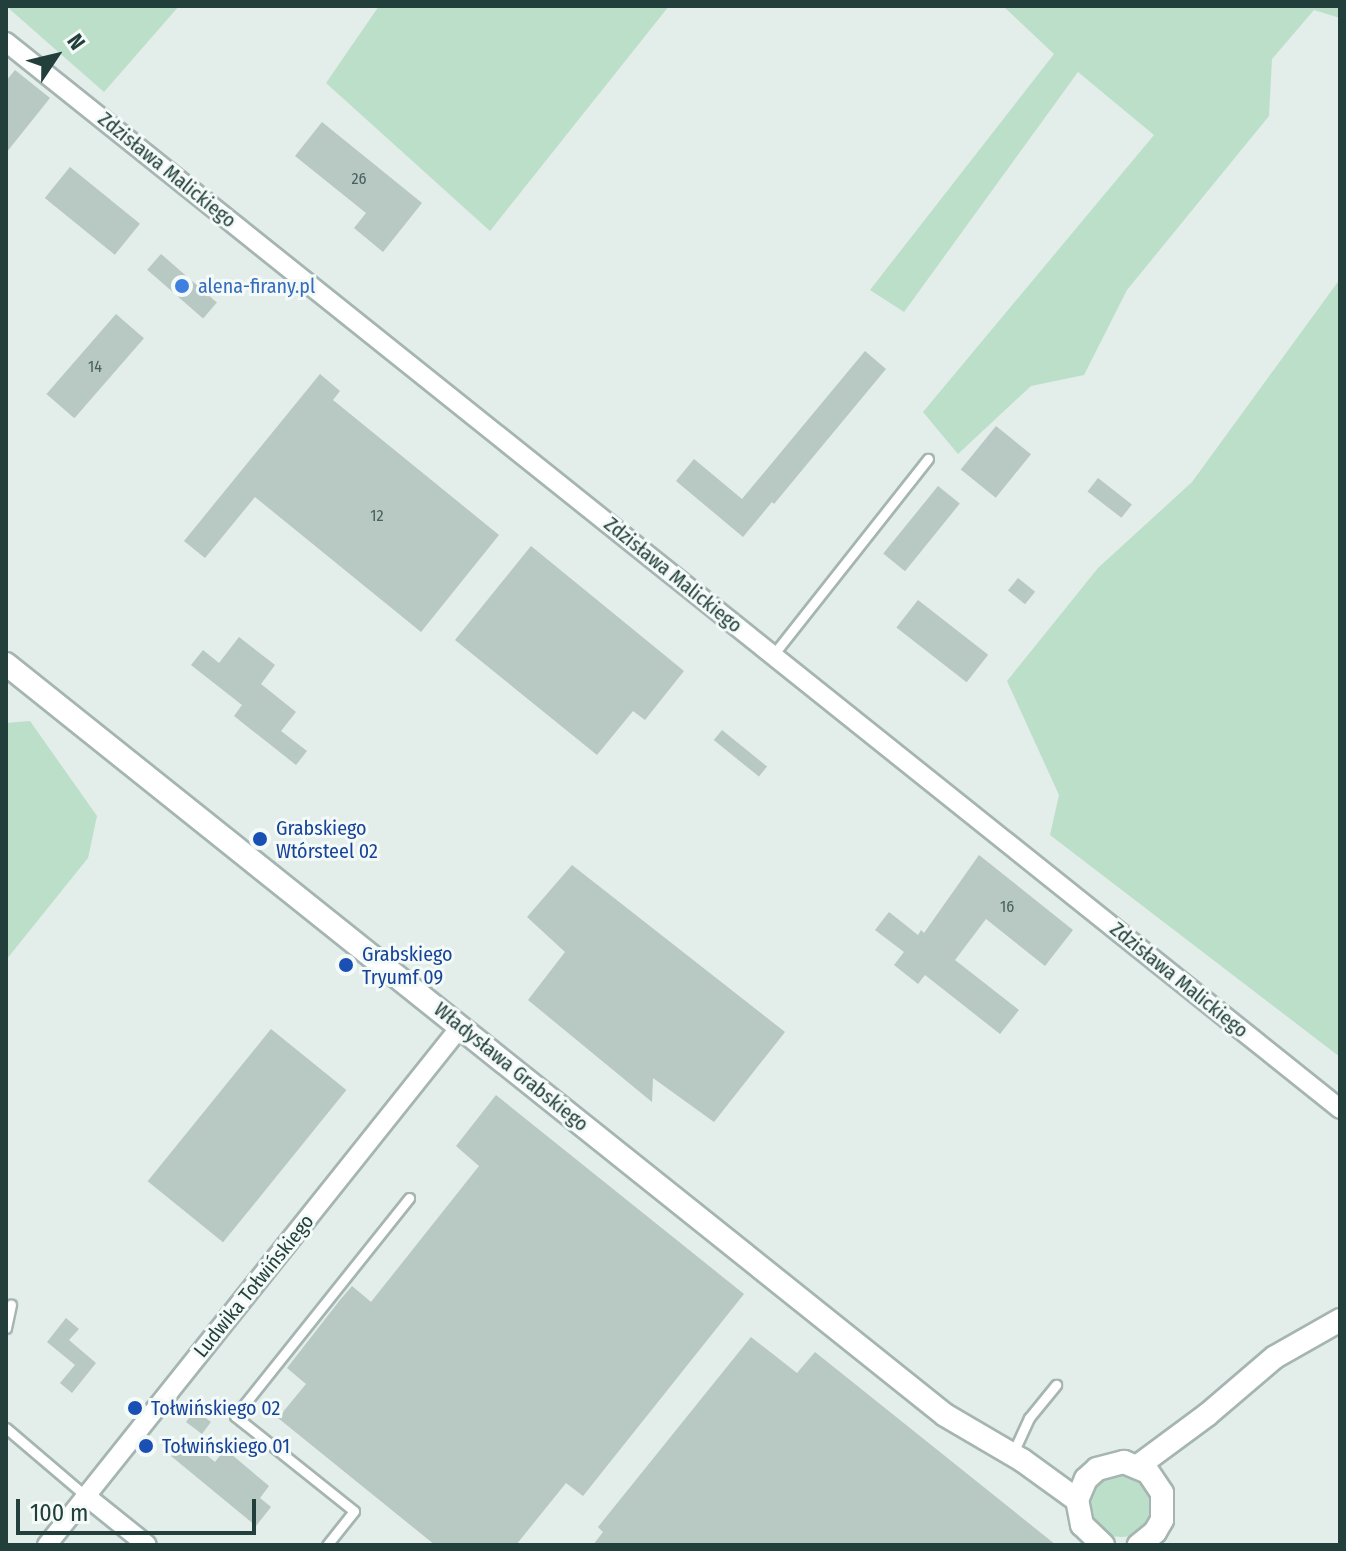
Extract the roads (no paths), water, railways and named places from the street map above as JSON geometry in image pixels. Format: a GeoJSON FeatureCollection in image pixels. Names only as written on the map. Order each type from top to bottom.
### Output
{"type":"FeatureCollection","features":[{"type":"Feature","properties":{"kind":"street","name":"Zdzisława Malickiego"},"geometry":{"type":"LineString","coordinates":[[6,42],[1340,1109]]}},
{"type":"Feature","properties":{"kind":"street","name":"Władysława Grabskiego"},"geometry":{"type":"LineString","coordinates":[[6,664],[945,1415],[1017,1457],[1077,1500]]}},
{"type":"Feature","properties":{"kind":"street","name":"Ludwika Tołwińskiego"},"geometry":{"type":"LineString","coordinates":[[47,1545],[461,1026]]}},
{"type":"Feature","properties":{"kind":"street"},"geometry":{"type":"LineString","coordinates":[[1138,1466],[1207,1415],[1275,1357],[1340,1320]]}},
{"type":"Feature","properties":{"kind":"street"},"geometry":{"type":"LineString","coordinates":[[1156,1481],[1207,1415]]}},
{"type":"Feature","properties":{"kind":"street","name":"Władysława Grabskiego"},"geometry":{"type":"LineString","coordinates":[[1017,1457],[1086,1479]]}},
{"type":"Feature","properties":{"kind":"street"},"geometry":{"type":"LineString","coordinates":[[1103,1545],[1082,1525],[1077,1500],[1086,1479],[1110,1463],[1138,1466],[1156,1481],[1164,1507],[1152,1541]]}},
{"type":"Feature","properties":{"kind":"street"},"geometry":{"type":"LineString","coordinates":[[86,1496],[147,1545]]}},
{"type":"Feature","properties":{"kind":"lane"},"geometry":{"type":"LineString","coordinates":[[773,655],[928,459]]}},
{"type":"Feature","properties":{"kind":"lane"},"geometry":{"type":"LineString","coordinates":[[327,1545],[354,1511],[235,1416],[409,1198]]}},
{"type":"Feature","properties":{"kind":"lane"},"geometry":{"type":"LineString","coordinates":[[6,1328],[11,1305]]}},
{"type":"Feature","properties":{"kind":"lane"},"geometry":{"type":"LineString","coordinates":[[1017,1457],[1029,1418],[1056,1385]]}},
{"type":"Feature","properties":{"kind":"lane"},"geometry":{"type":"LineString","coordinates":[[6,1428],[86,1496]]}},
{"type":"Feature","properties":{"kind":"place","name":"alena-firany.pl"},"geometry":{"type":"Point","coordinates":[182,286]}},
{"type":"Feature","properties":{"kind":"place","name":"Grabskiego Wtórsteel 02"},"geometry":{"type":"Point","coordinates":[260,839]}},
{"type":"Feature","properties":{"kind":"place","name":"Grabskiego Tryumf 09"},"geometry":{"type":"Point","coordinates":[346,965]}},
{"type":"Feature","properties":{"kind":"place","name":"Tołwińskiego 02"},"geometry":{"type":"Point","coordinates":[135,1408]}},
{"type":"Feature","properties":{"kind":"place","name":"Tołwińskiego 01"},"geometry":{"type":"Point","coordinates":[146,1446]}}]}
